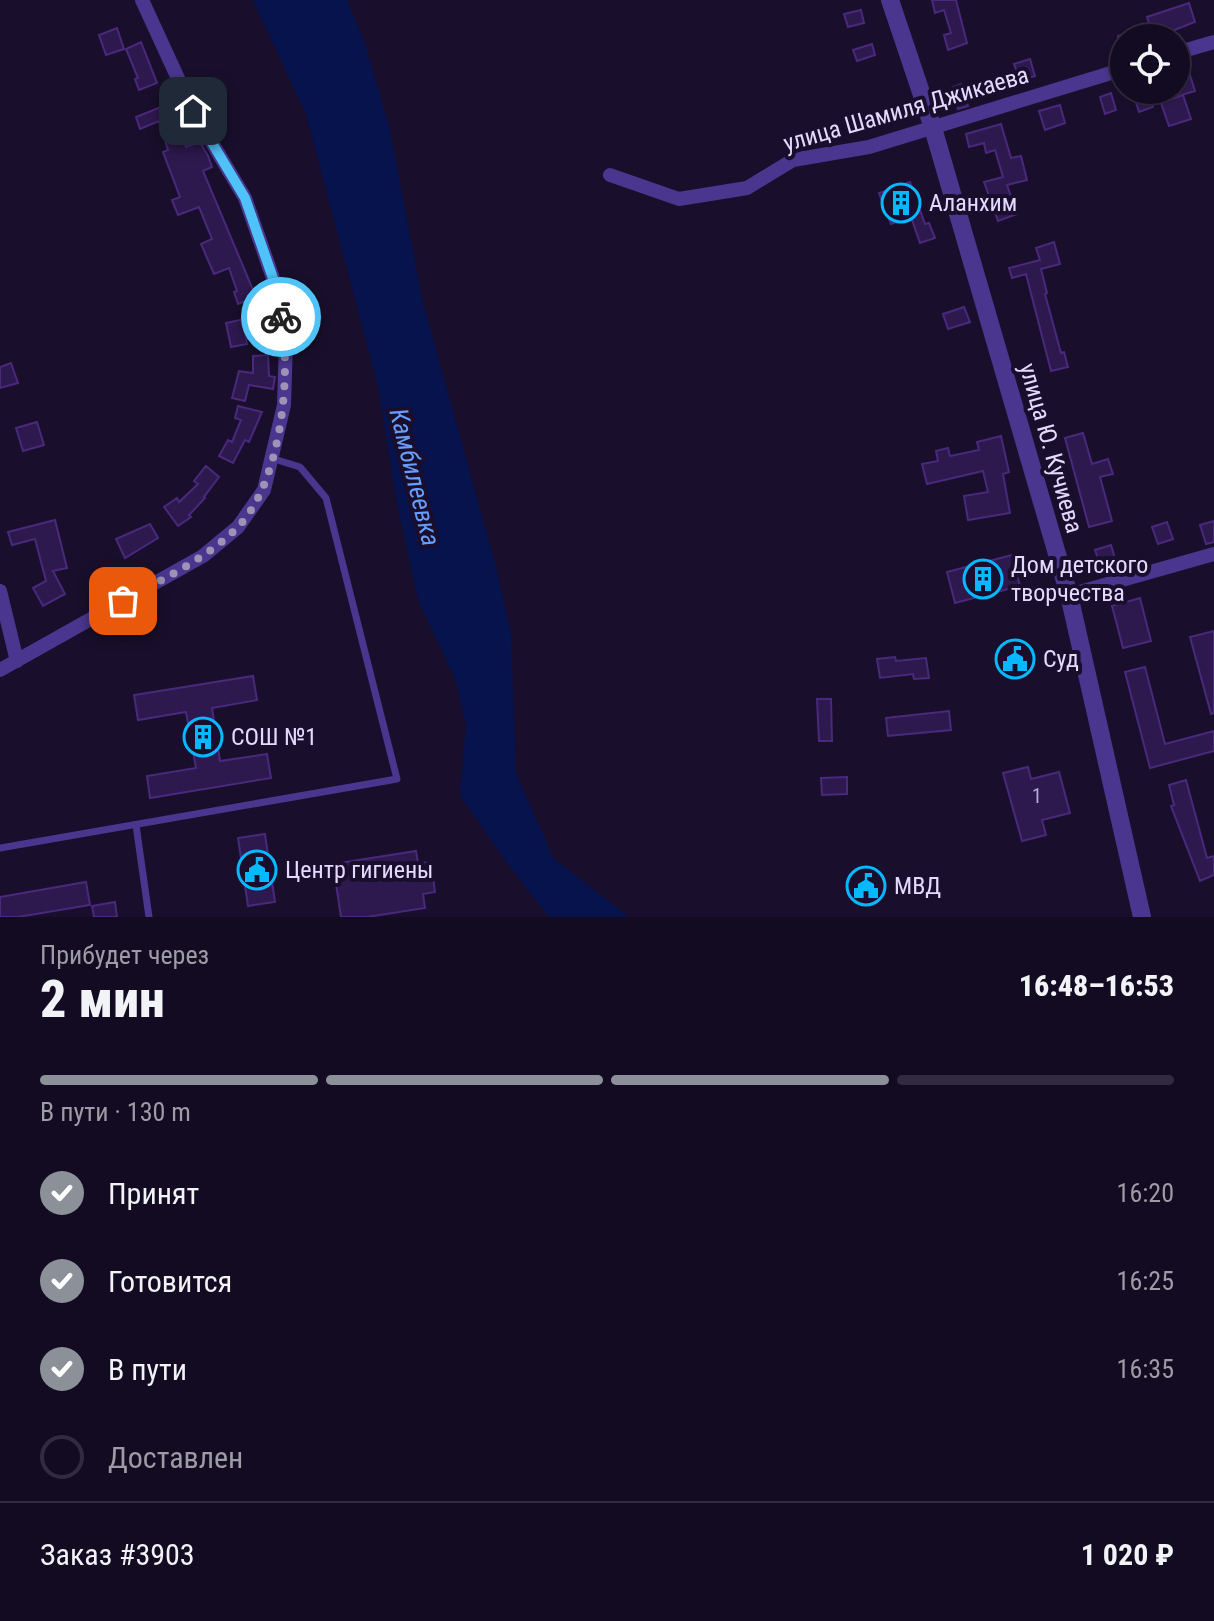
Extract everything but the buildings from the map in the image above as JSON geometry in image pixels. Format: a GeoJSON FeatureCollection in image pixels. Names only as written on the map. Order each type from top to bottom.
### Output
{"type":"FeatureCollection","features":[{"type":"Feature","properties":{"kind":"street"},"geometry":{"type":"LineString","coordinates":[[0,670],[203,556],[238,527],[264,490],[284,405],[286,343],[275,284],[250,212],[245,198],[193,111],[142,0]]}},
{"type":"Feature","properties":{"kind":"street","name":"улица Ю. Кучиева"},"geometry":{"type":"LineString","coordinates":[[890,0],[933,128],[1069,595],[1142,917]]}},
{"type":"Feature","properties":{"kind":"street"},"geometry":{"type":"LineString","coordinates":[[1190,49],[1214,42]]}},
{"type":"Feature","properties":{"kind":"street","name":"улица Шамиля Джикаева"},"geometry":{"type":"LineString","coordinates":[[610,175],[679,199],[747,188],[793,160],[869,147],[1110,73]]}},
{"type":"Feature","properties":{"kind":"street"},"geometry":{"type":"LineString","coordinates":[[1069,595],[1092,591],[1214,554]]}},
{"type":"Feature","properties":{"kind":"street"},"geometry":{"type":"LineString","coordinates":[[0,591],[17,661]]}},
{"type":"Feature","properties":{"kind":"lane"},"geometry":{"type":"LineString","coordinates":[[0,848],[397,779],[326,498],[300,467],[271,458]]}},
{"type":"Feature","properties":{"kind":"lane"},"geometry":{"type":"LineString","coordinates":[[136,825],[149,917]]}},
{"type":"Feature","properties":{"kind":"water","name":"Камбилеевка"},"geometry":{"type":"Polygon","coordinates":[[[253,0],[347,0],[364,41],[389,126],[423,303],[496,567],[511,634],[516,774],[554,859],[629,917],[549,917],[460,795],[466,725],[456,681],[418,600],[397,504],[378,386],[306,114],[253,0]]]}},
{"type":"Feature","properties":{"kind":"way so far"},"geometry":{"type":"LineString","coordinates":[[123,601],[203,556],[238,527],[264,490],[284,405],[286,343],[281,317]]}},
{"type":"Feature","properties":{"kind":"place","name":"Аланхим"},"geometry":{"type":"Point","coordinates":[901,203]}},
{"type":"Feature","properties":{"kind":"place","name":"Дом детского творчества"},"geometry":{"type":"Point","coordinates":[983,579]}},
{"type":"Feature","properties":{"kind":"place","name":"Суд"},"geometry":{"type":"Point","coordinates":[1015,659]}},
{"type":"Feature","properties":{"kind":"place","name":"СОШ №1"},"geometry":{"type":"Point","coordinates":[203,737]}},
{"type":"Feature","properties":{"kind":"place","name":"Центр гигиены"},"geometry":{"type":"Point","coordinates":[257,870]}},
{"type":"Feature","properties":{"kind":"place","name":"МВД"},"geometry":{"type":"Point","coordinates":[866,886]}},
{"type":"Feature","properties":{"kind":"route"},"geometry":{"type":"LineString","coordinates":[[193,111],[245,198],[275,284],[281,317]]}}]}
